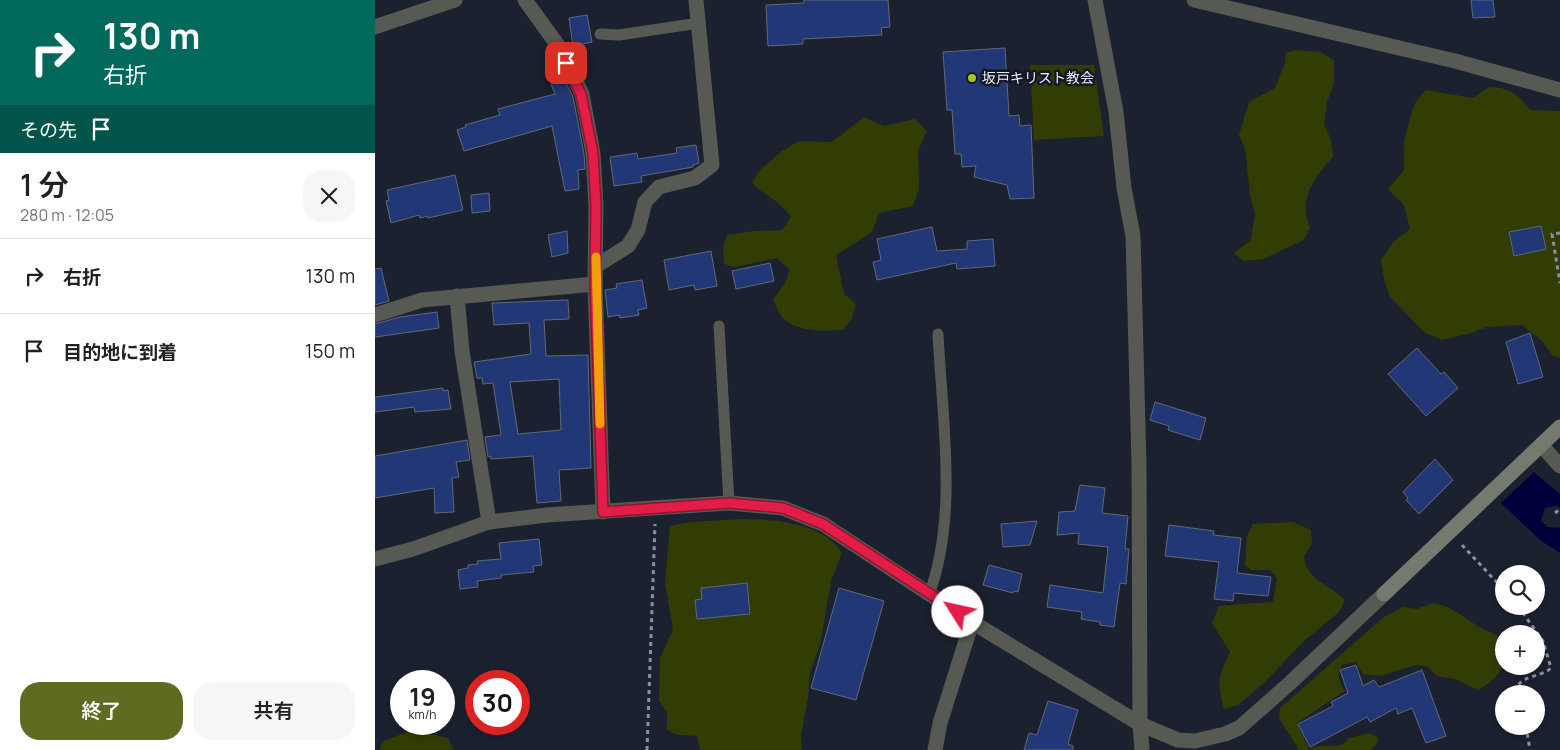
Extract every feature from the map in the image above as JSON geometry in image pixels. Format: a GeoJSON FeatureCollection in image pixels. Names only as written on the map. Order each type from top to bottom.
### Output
{"type":"FeatureCollection","features":[{"type":"Feature","properties":{"kind":"street"},"geometry":{"type":"LineString","coordinates":[[375,26],[455,0]]}},
{"type":"Feature","properties":{"kind":"street"},"geometry":{"type":"LineString","coordinates":[[525,0],[559,47],[581,94],[593,153],[596,206],[595,284],[603,512]]}},
{"type":"Feature","properties":{"kind":"street"},"geometry":{"type":"LineString","coordinates":[[596,266],[628,246],[638,230],[645,202],[659,187],[695,178],[712,165],[696,0]]}},
{"type":"Feature","properties":{"kind":"street"},"geometry":{"type":"LineString","coordinates":[[1095,0],[1116,112],[1124,188],[1133,244],[1139,465],[1140,724],[1142,750]]}},
{"type":"Feature","properties":{"kind":"street"},"geometry":{"type":"LineString","coordinates":[[1194,0],[1455,61],[1560,90]]}},
{"type":"Feature","properties":{"kind":"street"},"geometry":{"type":"LineString","coordinates":[[375,315],[422,300],[595,284]]}},
{"type":"Feature","properties":{"kind":"street"},"geometry":{"type":"LineString","coordinates":[[457,296],[462,351],[489,522]]}},
{"type":"Feature","properties":{"kind":"street"},"geometry":{"type":"LineString","coordinates":[[375,560],[413,549],[489,522],[547,515],[729,503],[783,508],[823,524],[930,592],[972,622],[1140,724],[1178,740],[1195,741],[1225,734],[1239,728],[1290,684],[1560,427]]}},
{"type":"Feature","properties":{"kind":"street"},"geometry":{"type":"LineString","coordinates":[[1541,445],[1560,466]]}},
{"type":"Feature","properties":{"kind":"street"},"geometry":{"type":"LineString","coordinates":[[935,750],[940,723],[972,622]]}},
{"type":"Feature","properties":{"kind":"lane"},"geometry":{"type":"LineString","coordinates":[[600,34],[619,35],[699,23]]}},
{"type":"Feature","properties":{"kind":"lane"},"geometry":{"type":"LineString","coordinates":[[719,326],[729,503]]}},
{"type":"Feature","properties":{"kind":"lane"},"geometry":{"type":"LineString","coordinates":[[930,592],[939,568],[946,509],[938,334]]}},
{"type":"Feature","properties":{"kind":"path"},"geometry":{"type":"LineString","coordinates":[[1560,233],[1553,234],[1560,283]]}},
{"type":"Feature","properties":{"kind":"path"},"geometry":{"type":"LineString","coordinates":[[647,750],[656,509]]}},
{"type":"Feature","properties":{"kind":"path"},"geometry":{"type":"LineString","coordinates":[[1555,513],[1560,509]]}},
{"type":"Feature","properties":{"kind":"path"},"geometry":{"type":"LineString","coordinates":[[1449,532],[1495,581]]}},
{"type":"Feature","properties":{"kind":"path"},"geometry":{"type":"LineString","coordinates":[[1519,685],[1522,680],[1551,668],[1543,641],[1525,615]]}},
{"type":"Feature","properties":{"kind":"path"},"geometry":{"type":"LineString","coordinates":[[1527,735],[1530,750]]}},
{"type":"Feature","properties":{"kind":"green space"},"geometry":{"type":"Polygon","coordinates":[[[1295,50],[1320,52],[1334,60],[1334,84],[1327,102],[1324,124],[1331,140],[1333,157],[1320,172],[1310,189],[1306,208],[1310,227],[1304,240],[1263,259],[1244,261],[1234,253],[1251,240],[1255,214],[1250,195],[1245,148],[1239,135],[1249,102],[1275,88],[1285,63],[1286,53],[1295,50]]]}},
{"type":"Feature","properties":{"kind":"green space"},"geometry":{"type":"Polygon","coordinates":[[[1030,65],[1094,65],[1104,136],[1034,140],[1030,65]]]}},
{"type":"Feature","properties":{"kind":"green space"},"geometry":{"type":"Polygon","coordinates":[[[1489,87],[1513,92],[1530,110],[1560,111],[1560,358],[1553,356],[1542,341],[1522,325],[1486,327],[1472,333],[1442,340],[1425,333],[1390,297],[1384,280],[1381,260],[1394,241],[1410,229],[1404,205],[1388,189],[1404,170],[1404,141],[1416,101],[1426,90],[1473,98],[1489,87]]]}},
{"type":"Feature","properties":{"kind":"green space"},"geometry":{"type":"Polygon","coordinates":[[[864,117],[884,126],[915,119],[927,131],[918,151],[919,189],[913,206],[879,213],[872,232],[836,255],[844,294],[856,304],[852,318],[843,330],[819,331],[795,326],[782,317],[773,299],[784,285],[790,270],[777,258],[735,267],[724,264],[723,247],[727,235],[754,231],[782,230],[791,217],[782,206],[762,192],[752,182],[761,169],[782,151],[799,141],[832,142],[864,117]]]}},
{"type":"Feature","properties":{"kind":"green space"},"geometry":{"type":"Polygon","coordinates":[[[743,519],[783,522],[811,529],[834,543],[842,553],[831,581],[820,645],[810,672],[808,697],[801,736],[802,750],[700,750],[697,736],[678,735],[667,730],[667,713],[659,701],[660,658],[673,630],[665,582],[670,526],[691,522],[743,519]]]}},
{"type":"Feature","properties":{"kind":"green space"},"geometry":{"type":"Polygon","coordinates":[[[1293,522],[1311,530],[1312,543],[1304,556],[1310,572],[1320,582],[1345,600],[1339,612],[1303,642],[1264,683],[1238,705],[1224,709],[1220,692],[1220,680],[1223,667],[1230,652],[1212,623],[1219,606],[1273,602],[1277,579],[1271,570],[1251,570],[1245,565],[1247,536],[1253,524],[1293,522]]]}},
{"type":"Feature","properties":{"kind":"green space"},"geometry":{"type":"Polygon","coordinates":[[[1433,603],[1440,604],[1452,609],[1495,635],[1495,675],[1497,675],[1493,680],[1478,690],[1455,679],[1437,676],[1428,667],[1416,665],[1381,676],[1363,674],[1356,662],[1342,665],[1339,678],[1345,691],[1297,723],[1309,749],[1318,746],[1342,745],[1349,738],[1370,733],[1377,737],[1378,742],[1371,750],[1299,750],[1279,718],[1280,708],[1385,616],[1403,607],[1417,609],[1433,603]]]}},
{"type":"Feature","properties":{"kind":"green space"},"geometry":{"type":"Polygon","coordinates":[[[399,735],[434,735],[448,738],[454,750],[379,750],[384,741],[399,735]]]}},
{"type":"Feature","properties":{"kind":"shaded area"},"geometry":{"type":"Polygon","coordinates":[[[1534,472],[1560,494],[1560,508],[1557,505],[1545,508],[1541,520],[1547,527],[1560,528],[1560,553],[1540,540],[1501,503],[1534,472]]]}},
{"type":"Feature","properties":{"kind":"building"},"geometry":{"type":"Polygon","coordinates":[[[804,0],[888,0],[890,27],[881,28],[882,35],[803,39],[803,44],[768,46],[766,5],[804,3],[804,0]]]}},
{"type":"Feature","properties":{"kind":"building"},"geometry":{"type":"Polygon","coordinates":[[[1471,0],[1493,0],[1495,17],[1473,18],[1471,0]]]}},
{"type":"Feature","properties":{"kind":"building"},"geometry":{"type":"Polygon","coordinates":[[[587,15],[592,42],[573,46],[569,18],[587,15]]]}},
{"type":"Feature","properties":{"kind":"building"},"geometry":{"type":"Polygon","coordinates":[[[1005,48],[1009,116],[1019,115],[1020,126],[1031,125],[1034,198],[1010,199],[1007,185],[974,177],[976,166],[962,167],[961,154],[955,154],[952,110],[947,110],[943,52],[1005,48]]]}},
{"type":"Feature","properties":{"kind":"building"},"geometry":{"type":"Polygon","coordinates":[[[564,79],[573,97],[584,154],[585,169],[578,170],[579,189],[565,191],[552,126],[464,151],[457,130],[466,127],[465,125],[500,115],[498,109],[555,94],[551,84],[564,79]]]}},
{"type":"Feature","properties":{"kind":"building"},"geometry":{"type":"Polygon","coordinates":[[[696,145],[699,163],[693,165],[693,167],[641,176],[642,182],[614,186],[610,157],[637,153],[638,159],[677,153],[676,148],[696,145]]]}},
{"type":"Feature","properties":{"kind":"building"},"geometry":{"type":"Polygon","coordinates":[[[455,175],[463,210],[428,218],[427,216],[420,218],[419,215],[391,223],[386,201],[389,200],[387,190],[455,175]]]}},
{"type":"Feature","properties":{"kind":"building"},"geometry":{"type":"Polygon","coordinates":[[[489,193],[490,211],[472,213],[471,195],[489,193]]]}},
{"type":"Feature","properties":{"kind":"building"},"geometry":{"type":"Polygon","coordinates":[[[1541,226],[1546,249],[1514,256],[1509,232],[1541,226]]]}},
{"type":"Feature","properties":{"kind":"building"},"geometry":{"type":"Polygon","coordinates":[[[932,227],[937,251],[967,249],[967,241],[993,239],[995,266],[957,269],[956,263],[877,280],[873,262],[881,260],[877,239],[932,227]]]}},
{"type":"Feature","properties":{"kind":"building"},"geometry":{"type":"Polygon","coordinates":[[[567,231],[568,253],[552,257],[548,235],[567,231]]]}},
{"type":"Feature","properties":{"kind":"building"},"geometry":{"type":"Polygon","coordinates":[[[711,251],[717,286],[695,290],[694,285],[669,290],[664,260],[711,251]]]}},
{"type":"Feature","properties":{"kind":"building"},"geometry":{"type":"Polygon","coordinates":[[[770,263],[774,281],[736,289],[732,271],[770,263]]]}},
{"type":"Feature","properties":{"kind":"building"},"geometry":{"type":"Polygon","coordinates":[[[381,268],[389,301],[375,305],[375,269],[381,268]]]}},
{"type":"Feature","properties":{"kind":"building"},"geometry":{"type":"Polygon","coordinates":[[[642,280],[647,308],[638,310],[639,315],[620,318],[619,315],[608,317],[605,290],[617,288],[616,284],[642,280]]]}},
{"type":"Feature","properties":{"kind":"building"},"geometry":{"type":"Polygon","coordinates":[[[568,300],[569,319],[544,320],[546,356],[588,355],[591,468],[559,470],[561,501],[537,503],[533,456],[491,459],[491,456],[488,457],[485,437],[501,435],[493,383],[483,384],[482,378],[477,378],[474,362],[531,354],[529,323],[494,325],[492,303],[568,300]],[[559,379],[510,382],[518,434],[561,430],[559,379]]]}},
{"type":"Feature","properties":{"kind":"building"},"geometry":{"type":"Polygon","coordinates":[[[437,312],[439,328],[375,337],[375,324],[400,317],[437,312]]]}},
{"type":"Feature","properties":{"kind":"building"},"geometry":{"type":"Polygon","coordinates":[[[1530,333],[1543,377],[1518,384],[1506,342],[1530,333]]]}},
{"type":"Feature","properties":{"kind":"building"},"geometry":{"type":"Polygon","coordinates":[[[1417,348],[1441,374],[1444,372],[1458,388],[1426,416],[1388,374],[1417,348]]]}},
{"type":"Feature","properties":{"kind":"building"},"geometry":{"type":"Polygon","coordinates":[[[443,388],[443,391],[448,390],[451,409],[415,412],[414,407],[375,412],[375,397],[443,388]]]}},
{"type":"Feature","properties":{"kind":"building"},"geometry":{"type":"Polygon","coordinates":[[[1155,402],[1206,418],[1200,440],[1168,430],[1169,426],[1150,420],[1155,402]]]}},
{"type":"Feature","properties":{"kind":"building"},"geometry":{"type":"Polygon","coordinates":[[[467,440],[470,460],[456,462],[459,477],[452,478],[454,512],[435,513],[434,488],[375,498],[375,456],[467,440]]]}},
{"type":"Feature","properties":{"kind":"building"},"geometry":{"type":"Polygon","coordinates":[[[1435,459],[1453,480],[1419,514],[1406,500],[1408,498],[1403,492],[1435,459]]]}},
{"type":"Feature","properties":{"kind":"building"},"geometry":{"type":"Polygon","coordinates":[[[1080,485],[1105,488],[1102,513],[1128,516],[1125,549],[1129,549],[1126,584],[1120,583],[1114,627],[1100,625],[1100,622],[1081,619],[1082,612],[1047,607],[1050,585],[1103,593],[1108,547],[1078,544],[1079,533],[1057,535],[1059,512],[1075,511],[1080,485]]]}},
{"type":"Feature","properties":{"kind":"building"},"geometry":{"type":"Polygon","coordinates":[[[1037,521],[1030,545],[1003,547],[1001,524],[1037,521]]]}},
{"type":"Feature","properties":{"kind":"building"},"geometry":{"type":"Polygon","coordinates":[[[1169,525],[1214,531],[1213,535],[1241,538],[1237,573],[1271,577],[1268,596],[1234,593],[1233,601],[1214,599],[1219,562],[1165,556],[1169,525]]]}},
{"type":"Feature","properties":{"kind":"building"},"geometry":{"type":"Polygon","coordinates":[[[539,539],[542,565],[533,566],[534,572],[501,575],[501,578],[477,581],[478,587],[460,589],[458,570],[468,568],[468,565],[478,564],[477,561],[501,559],[499,543],[539,539]]]}},
{"type":"Feature","properties":{"kind":"building"},"geometry":{"type":"Polygon","coordinates":[[[989,565],[1022,574],[1018,592],[1014,591],[1013,593],[983,585],[989,565]]]}},
{"type":"Feature","properties":{"kind":"building"},"geometry":{"type":"Polygon","coordinates":[[[747,583],[750,614],[697,619],[695,600],[702,599],[701,588],[747,583]]]}},
{"type":"Feature","properties":{"kind":"building"},"geometry":{"type":"Polygon","coordinates":[[[839,588],[884,601],[856,700],[811,688],[839,588]]]}},
{"type":"Feature","properties":{"kind":"building"},"geometry":{"type":"Polygon","coordinates":[[[1356,665],[1363,686],[1374,680],[1379,687],[1422,670],[1446,736],[1426,743],[1412,708],[1398,714],[1396,708],[1370,722],[1367,717],[1310,747],[1298,724],[1333,706],[1331,702],[1348,693],[1340,670],[1356,665]]]}},
{"type":"Feature","properties":{"kind":"building"},"geometry":{"type":"Polygon","coordinates":[[[1048,701],[1078,710],[1068,744],[1073,746],[1073,750],[1024,750],[1029,733],[1037,735],[1048,701]]]}},
{"type":"Feature","properties":{"kind":"slow traffic"},"geometry":{"type":"LineString","coordinates":[[596,257],[595,284],[600,424]]}},
{"type":"Feature","properties":{"kind":"place","name":"坂戸キリスト教会"},"geometry":{"type":"Point","coordinates":[972,78]}},
{"type":"Feature","properties":{"kind":"route"},"geometry":{"type":"LineString","coordinates":[[566,63],[581,94],[593,153],[596,206],[595,284],[603,512],[729,503],[783,508],[823,524],[958,612]]}}]}
